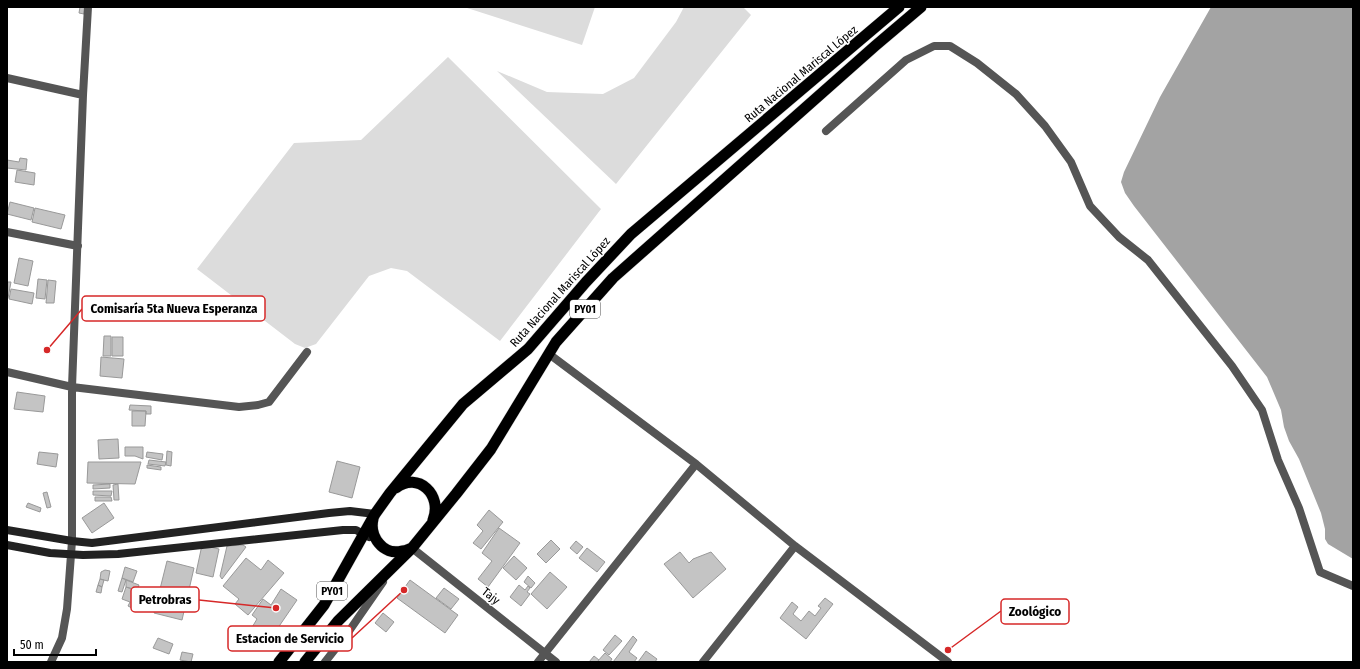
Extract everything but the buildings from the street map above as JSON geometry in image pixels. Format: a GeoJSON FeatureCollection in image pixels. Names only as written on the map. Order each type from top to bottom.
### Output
{"type":"FeatureCollection","features":[{"type":"Feature","properties":{"kind":"highway","name":"Ruta Nacional Mariscal López"},"geometry":{"type":"LineString","coordinates":[[279,662],[324,605],[374,514],[463,404],[528,349],[586,282],[632,234],[899,7]]}},
{"type":"Feature","properties":{"kind":"highway","name":"PY01"},"geometry":{"type":"LineString","coordinates":[[305,662],[338,621],[412,548],[492,449],[556,342],[613,278],[921,7]]}},
{"type":"Feature","properties":{"kind":"highway"},"geometry":{"type":"LineString","coordinates":[[390,493],[397,486],[406,483],[416,483],[425,487],[432,494],[436,503],[436,513],[432,522]]}},
{"type":"Feature","properties":{"kind":"highway"},"geometry":{"type":"LineString","coordinates":[[374,514],[372,525],[374,536],[380,545],[390,551],[401,552],[412,548]]}},
{"type":"Feature","properties":{"kind":"main road"},"geometry":{"type":"LineString","coordinates":[[7,530],[72,541],[92,542],[329,513],[350,511],[374,514]]}},
{"type":"Feature","properties":{"kind":"main road"},"geometry":{"type":"LineString","coordinates":[[7,545],[50,553],[83,555],[118,554],[343,530],[356,530],[377,541]]}},
{"type":"Feature","properties":{"kind":"street"},"geometry":{"type":"LineString","coordinates":[[51,662],[62,638],[67,609],[72,541],[72,387],[83,95],[88,7]]}},
{"type":"Feature","properties":{"kind":"street"},"geometry":{"type":"LineString","coordinates":[[826,131],[906,60],[934,46],[950,46],[977,63],[1016,94],[1045,126],[1071,162],[1090,206],[1119,237],[1148,260],[1232,366],[1262,410],[1278,460],[1298,508],[1320,572],[1353,586]]}},
{"type":"Feature","properties":{"kind":"street"},"geometry":{"type":"LineString","coordinates":[[7,78],[83,95]]}},
{"type":"Feature","properties":{"kind":"street"},"geometry":{"type":"LineString","coordinates":[[7,232],[78,246]]}},
{"type":"Feature","properties":{"kind":"street"},"geometry":{"type":"LineString","coordinates":[[7,372],[72,387],[239,407],[258,405],[268,402],[308,352]]}},
{"type":"Feature","properties":{"kind":"street"},"geometry":{"type":"LineString","coordinates":[[549,354],[696,464],[795,546],[948,662]]}},
{"type":"Feature","properties":{"kind":"street"},"geometry":{"type":"LineString","coordinates":[[538,662],[696,464]]}},
{"type":"Feature","properties":{"kind":"street"},"geometry":{"type":"LineString","coordinates":[[703,662],[795,546]]}},
{"type":"Feature","properties":{"kind":"street","name":"Tajy"},"geometry":{"type":"LineString","coordinates":[[412,548],[556,662]]}},
{"type":"Feature","properties":{"kind":"street"},"geometry":{"type":"LineString","coordinates":[[325,662],[347,634],[394,566]]}},
{"type":"Feature","properties":{"kind":"shaded area"},"geometry":{"type":"Polygon","coordinates":[[[464,7],[595,7],[582,45],[464,7]]]}},
{"type":"Feature","properties":{"kind":"shaded area"},"geometry":{"type":"Polygon","coordinates":[[[684,7],[743,7],[751,15],[616,184],[497,71],[547,92],[603,94],[634,78],[676,22],[684,7]]]}},
{"type":"Feature","properties":{"kind":"shaded area"},"geometry":{"type":"Polygon","coordinates":[[[1211,7],[1353,7],[1353,559],[1328,544],[1325,539],[1325,529],[1321,513],[1299,459],[1289,441],[1284,427],[1281,410],[1267,377],[1134,206],[1125,193],[1121,182],[1124,172],[1160,97],[1211,7]]]}},
{"type":"Feature","properties":{"kind":"shaded area"},"geometry":{"type":"Polygon","coordinates":[[[448,57],[601,209],[500,341],[407,271],[391,268],[369,276],[316,344],[305,348],[295,344],[197,269],[294,143],[361,140],[448,57]]]}},
{"type":"Feature","properties":{"kind":"place","name":"Comisaría 5ta Nueva Esperanza"},"geometry":{"type":"Point","coordinates":[47,350]}},
{"type":"Feature","properties":{"kind":"place","name":"Estacion de Servicio"},"geometry":{"type":"Point","coordinates":[404,590]}},
{"type":"Feature","properties":{"kind":"place","name":"Petrobras"},"geometry":{"type":"Point","coordinates":[276,608]}},
{"type":"Feature","properties":{"kind":"place","name":"Zoológico"},"geometry":{"type":"Point","coordinates":[948,650]}}]}
